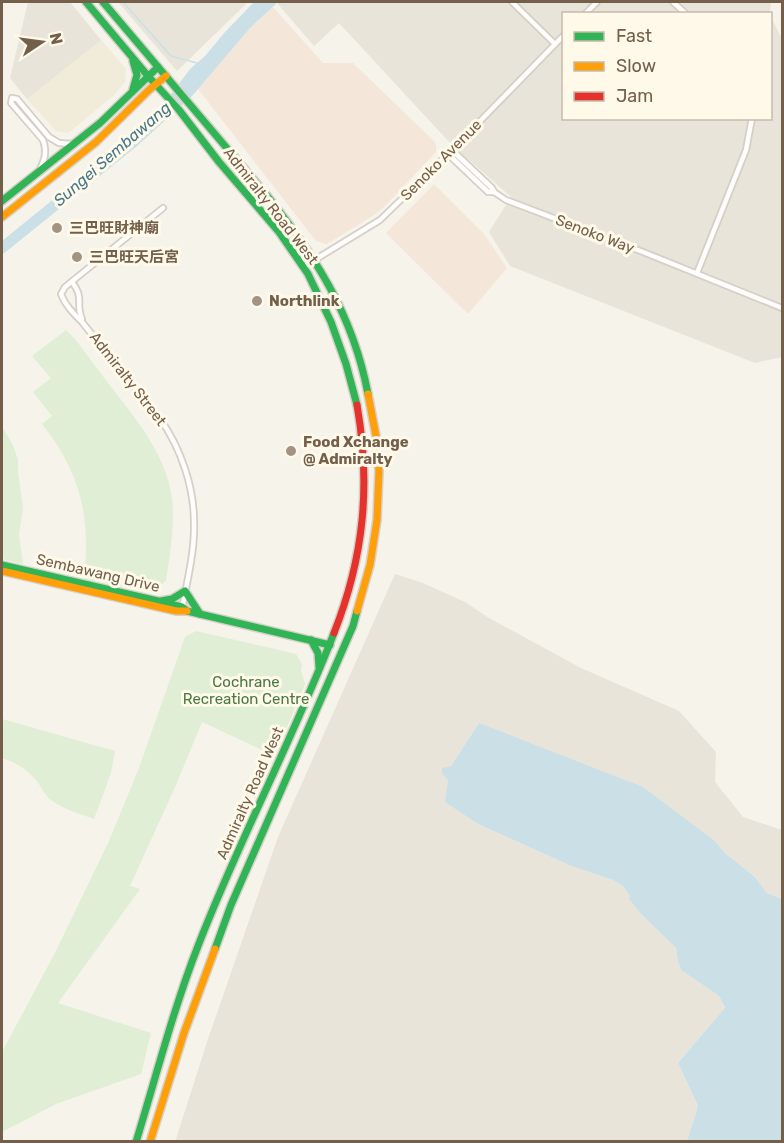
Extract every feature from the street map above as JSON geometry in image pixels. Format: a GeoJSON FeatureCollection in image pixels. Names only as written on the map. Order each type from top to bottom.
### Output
{"type":"FeatureCollection","features":[{"type":"Feature","properties":{"kind":"main road","name":"Admiralty Road West"},"geometry":{"type":"LineString","coordinates":[[86,2],[179,110],[219,162],[279,232],[313,283],[339,340],[346,364],[357,406],[364,463],[363,515],[349,594],[320,672],[256,810],[201,939],[176,1008],[136,1142]]}},
{"type":"Feature","properties":{"kind":"main road","name":"Admiralty Road West"},"geometry":{"type":"LineString","coordinates":[[103,2],[264,192],[315,261],[338,302],[355,342],[376,436],[379,471],[377,520],[361,603],[231,905],[184,1034],[150,1142]]}},
{"type":"Feature","properties":{"kind":"main road"},"geometry":{"type":"LineString","coordinates":[[130,54],[136,70],[133,90]]}},
{"type":"Feature","properties":{"kind":"main road"},"geometry":{"type":"LineString","coordinates":[[2,201],[100,123],[158,67]]}},
{"type":"Feature","properties":{"kind":"main road"},"geometry":{"type":"LineString","coordinates":[[2,217],[96,142],[166,76]]}},
{"type":"Feature","properties":{"kind":"main road","name":"Sembawang Drive"},"geometry":{"type":"LineString","coordinates":[[2,565],[158,601],[184,610]]}},
{"type":"Feature","properties":{"kind":"main road","name":"Sembawang Drive"},"geometry":{"type":"LineString","coordinates":[[2,571],[184,610],[330,645]]}},
{"type":"Feature","properties":{"kind":"main road"},"geometry":{"type":"LineString","coordinates":[[158,601],[172,599],[185,591],[200,614]]}},
{"type":"Feature","properties":{"kind":"main road"},"geometry":{"type":"LineString","coordinates":[[330,645],[339,646],[348,637]]}},
{"type":"Feature","properties":{"kind":"main road"},"geometry":{"type":"LineString","coordinates":[[311,640],[318,653],[320,672]]}},
{"type":"Feature","properties":{"kind":"main road"},"geometry":{"type":"LineString","coordinates":[[145,1111],[150,1100],[158,1095],[163,1097]]}},
{"type":"Feature","properties":{"kind":"street"},"geometry":{"type":"LineString","coordinates":[[512,2],[555,44]]}},
{"type":"Feature","properties":{"kind":"street","name":"Senoko Avenue"},"geometry":{"type":"LineString","coordinates":[[303,267],[380,220],[562,37]]}},
{"type":"Feature","properties":{"kind":"street"},"geometry":{"type":"LineString","coordinates":[[37,174],[44,160],[46,147],[43,140],[11,103],[12,98],[17,99],[50,138],[59,143],[76,143]]}},
{"type":"Feature","properties":{"kind":"street"},"geometry":{"type":"LineString","coordinates":[[697,273],[746,150],[752,120]]}},
{"type":"Feature","properties":{"kind":"street","name":"Senoko Way"},"geometry":{"type":"LineString","coordinates":[[450,152],[506,200],[783,308]]}},
{"type":"Feature","properties":{"kind":"street"},"geometry":{"type":"LineString","coordinates":[[72,282],[163,208]]}},
{"type":"Feature","properties":{"kind":"street","name":"Admiralty Street"},"geometry":{"type":"LineString","coordinates":[[82,322],[79,314],[79,293],[72,282],[61,294],[70,309],[161,420],[182,461],[190,492],[194,523],[184,610]]}},
{"type":"Feature","properties":{"kind":"shaded area"},"geometry":{"type":"Polygon","coordinates":[[[28,2],[70,2],[101,40],[27,99],[10,78],[28,2]]]}},
{"type":"Feature","properties":{"kind":"shaded area"},"geometry":{"type":"Polygon","coordinates":[[[118,2],[248,2],[177,71],[118,2]]]}},
{"type":"Feature","properties":{"kind":"shaded area"},"geometry":{"type":"Polygon","coordinates":[[[276,2],[771,2],[770,12],[562,12],[562,120],[772,120],[772,19],[782,39],[782,357],[755,363],[510,266],[489,232],[511,197],[451,144],[339,23],[314,46],[276,2]]]}},
{"type":"Feature","properties":{"kind":"shaded area"},"geometry":{"type":"Polygon","coordinates":[[[273,7],[323,63],[353,63],[435,142],[436,146],[436,152],[382,209],[327,244],[316,241],[198,89],[251,27],[273,7]]]}},
{"type":"Feature","properties":{"kind":"shaded area"},"geometry":{"type":"Polygon","coordinates":[[[101,40],[126,69],[125,82],[114,95],[71,131],[67,133],[56,131],[27,99],[101,40]]]}},
{"type":"Feature","properties":{"kind":"shaded area"},"geometry":{"type":"Polygon","coordinates":[[[434,184],[484,234],[507,268],[468,314],[386,233],[434,184]]]}},
{"type":"Feature","properties":{"kind":"shaded area"},"geometry":{"type":"Polygon","coordinates":[[[395,574],[423,583],[465,602],[489,618],[581,668],[679,711],[716,752],[715,782],[743,817],[782,830],[782,899],[767,893],[754,876],[726,854],[715,841],[479,723],[451,766],[448,780],[478,824],[571,866],[613,880],[623,886],[630,896],[628,898],[641,914],[676,948],[681,970],[719,996],[725,1009],[678,1063],[698,1106],[687,1141],[175,1142],[278,837],[395,574]]]}},
{"type":"Feature","properties":{"kind":"green space"},"geometry":{"type":"Polygon","coordinates":[[[66,330],[140,425],[164,467],[172,498],[173,519],[166,581],[162,584],[128,588],[84,579],[86,536],[80,497],[66,460],[42,424],[52,416],[33,392],[51,378],[32,356],[66,330]]]}},
{"type":"Feature","properties":{"kind":"green space"},"geometry":{"type":"Polygon","coordinates":[[[2,427],[13,445],[18,460],[23,507],[19,534],[23,564],[2,559],[2,427]]]}},
{"type":"Feature","properties":{"kind":"green space","name":"Cochrane Recreation Centre"},"geometry":{"type":"Polygon","coordinates":[[[196,631],[296,654],[302,664],[301,671],[305,684],[280,744],[272,745],[269,753],[202,722],[130,886],[140,889],[58,1003],[151,1033],[141,1074],[56,1104],[2,1132],[2,1052],[55,953],[109,841],[139,768],[185,637],[196,631]]]}},
{"type":"Feature","properties":{"kind":"green space"},"geometry":{"type":"Polygon","coordinates":[[[2,719],[115,751],[111,773],[94,819],[51,800],[30,773],[2,758],[2,719]]]}},
{"type":"Feature","properties":{"kind":"water","name":"Sungei Sembawang"},"geometry":{"type":"Polygon","coordinates":[[[254,2],[276,2],[276,4],[251,27],[193,95],[137,146],[2,255],[2,241],[119,146],[160,109],[190,69],[205,56],[254,2]]]}},
{"type":"Feature","properties":{"kind":"water"},"geometry":{"type":"Polygon","coordinates":[[[479,723],[643,787],[715,841],[726,854],[754,876],[767,893],[782,899],[782,1141],[687,1141],[698,1106],[678,1063],[725,1008],[719,996],[681,970],[676,948],[641,914],[628,898],[630,896],[623,886],[613,880],[571,866],[478,824],[445,802],[448,780],[442,774],[442,768],[451,766],[479,723]]]}},
{"type":"Feature","properties":{"kind":"waterway"},"geometry":{"type":"LineString","coordinates":[[123,2],[171,56],[197,63]]}},
{"type":"Feature","properties":{"kind":"traffic: fast"},"geometry":{"type":"LineString","coordinates":[[86,2],[179,110],[219,162],[279,232],[308,274],[331,322],[357,405]]}},
{"type":"Feature","properties":{"kind":"traffic: fast"},"geometry":{"type":"LineString","coordinates":[[103,2],[264,192],[299,238],[342,311],[361,365],[368,394]]}},
{"type":"Feature","properties":{"kind":"traffic: fast"},"geometry":{"type":"LineString","coordinates":[[133,61],[137,75],[133,89]]}},
{"type":"Feature","properties":{"kind":"traffic: fast"},"geometry":{"type":"LineString","coordinates":[[2,201],[100,123],[158,67]]}},
{"type":"Feature","properties":{"kind":"traffic: fast"},"geometry":{"type":"LineString","coordinates":[[2,565],[158,601],[182,607],[187,611],[330,645]]}},
{"type":"Feature","properties":{"kind":"traffic: fast"},"geometry":{"type":"LineString","coordinates":[[161,601],[172,599],[185,591],[200,614]]}},
{"type":"Feature","properties":{"kind":"traffic: fast"},"geometry":{"type":"LineString","coordinates":[[215,949],[231,905],[353,626],[357,611]]}},
{"type":"Feature","properties":{"kind":"traffic: fast"},"geometry":{"type":"LineString","coordinates":[[136,1142],[173,1019],[198,946],[334,633]]}},
{"type":"Feature","properties":{"kind":"traffic: fast"},"geometry":{"type":"LineString","coordinates":[[311,640],[318,653],[319,667]]}},
{"type":"Feature","properties":{"kind":"traffic: slow"},"geometry":{"type":"LineString","coordinates":[[2,217],[96,142],[166,76]]}},
{"type":"Feature","properties":{"kind":"traffic: slow"},"geometry":{"type":"LineString","coordinates":[[357,611],[370,565],[377,520],[379,471],[376,436],[368,394]]}},
{"type":"Feature","properties":{"kind":"traffic: slow"},"geometry":{"type":"LineString","coordinates":[[2,571],[176,611],[187,611]]}},
{"type":"Feature","properties":{"kind":"traffic: slow"},"geometry":{"type":"LineString","coordinates":[[150,1142],[184,1033],[215,949]]}},
{"type":"Feature","properties":{"kind":"traffic: jam"},"geometry":{"type":"LineString","coordinates":[[334,633],[352,577],[362,520],[364,464],[357,405]]}},
{"type":"Feature","properties":{"kind":"place","name":"三巴旺財神廟"},"geometry":{"type":"Point","coordinates":[57,228]}},
{"type":"Feature","properties":{"kind":"place","name":"三巴旺天后宮"},"geometry":{"type":"Point","coordinates":[77,257]}},
{"type":"Feature","properties":{"kind":"place","name":"Northlink"},"geometry":{"type":"Point","coordinates":[257,301]}},
{"type":"Feature","properties":{"kind":"place","name":"Food Xchange @ Admiralty"},"geometry":{"type":"Point","coordinates":[291,451]}}]}
